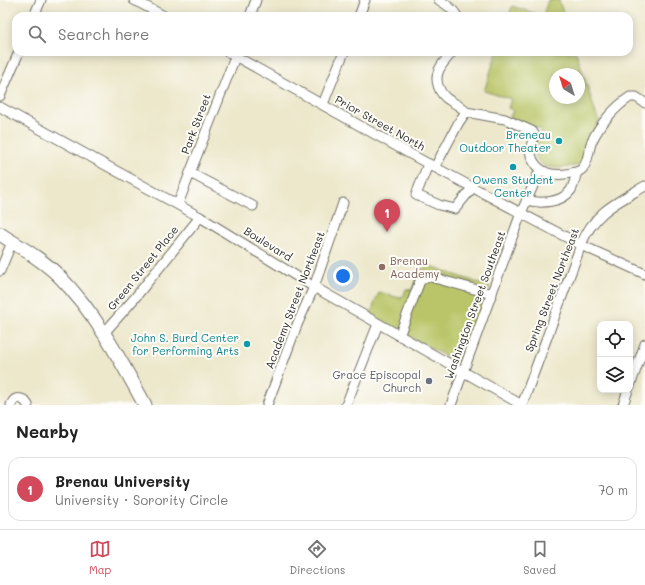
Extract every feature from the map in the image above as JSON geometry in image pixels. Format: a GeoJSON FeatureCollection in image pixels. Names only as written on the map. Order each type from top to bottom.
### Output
{"type":"FeatureCollection","features":[{"type":"Feature","properties":{"kind":"highway"},"geometry":{"type":"LineString","coordinates":[[0,234],[48,266],[78,298],[104,333],[145,405]]}},
{"type":"Feature","properties":{"kind":"street"},"geometry":{"type":"LineString","coordinates":[[36,12],[41,0]]}},
{"type":"Feature","properties":{"kind":"street"},"geometry":{"type":"LineString","coordinates":[[134,0],[156,12]]}},
{"type":"Feature","properties":{"kind":"street"},"geometry":{"type":"LineString","coordinates":[[252,12],[256,0]]}},
{"type":"Feature","properties":{"kind":"street"},"geometry":{"type":"LineString","coordinates":[[361,12],[366,0]]}},
{"type":"Feature","properties":{"kind":"street"},"geometry":{"type":"LineString","coordinates":[[439,0],[446,3],[454,12]]}},
{"type":"Feature","properties":{"kind":"street"},"geometry":{"type":"LineString","coordinates":[[0,96],[17,56]]}},
{"type":"Feature","properties":{"kind":"street","name":"Park Street"},"geometry":{"type":"LineString","coordinates":[[178,204],[232,56]]}},
{"type":"Feature","properties":{"kind":"street","name":"Prior Street North"},"geometry":{"type":"LineString","coordinates":[[238,56],[472,187],[581,245],[645,274]]}},
{"type":"Feature","properties":{"kind":"street"},"geometry":{"type":"LineString","coordinates":[[323,104],[342,56]]}},
{"type":"Feature","properties":{"kind":"street"},"geometry":{"type":"LineString","coordinates":[[449,56],[438,70],[437,81],[439,89],[448,99],[462,106],[466,112],[505,119],[532,131],[534,134],[530,152],[531,157],[540,170],[548,174],[562,175],[581,170],[587,162],[588,152],[592,140],[608,116],[627,98],[634,96],[645,103]]}},
{"type":"Feature","properties":{"kind":"street","name":"Boulevard"},"geometry":{"type":"LineString","coordinates":[[0,107],[178,204],[314,287],[522,405]]}},
{"type":"Feature","properties":{"kind":"street"},"geometry":{"type":"LineString","coordinates":[[466,112],[458,122],[432,165],[427,167],[416,195],[439,205],[455,209],[472,187]]}},
{"type":"Feature","properties":{"kind":"street","name":"Washington Street Southeast"},"geometry":{"type":"LineString","coordinates":[[451,405],[521,213],[540,170]]}},
{"type":"Feature","properties":{"kind":"street"},"geometry":{"type":"LineString","coordinates":[[526,200],[542,203],[565,196],[573,185],[577,172]]}},
{"type":"Feature","properties":{"kind":"street"},"geometry":{"type":"LineString","coordinates":[[190,173],[253,206]]}},
{"type":"Feature","properties":{"kind":"street","name":"Spring Street Northeast"},"geometry":{"type":"LineString","coordinates":[[522,405],[588,229],[604,211],[645,186]]}},
{"type":"Feature","properties":{"kind":"street","name":"Academy Street Northeast"},"geometry":{"type":"LineString","coordinates":[[267,405],[297,325],[314,287],[343,203]]}},
{"type":"Feature","properties":{"kind":"street","name":"Green Street Place"},"geometry":{"type":"LineString","coordinates":[[104,333],[134,299],[200,217]]}},
{"type":"Feature","properties":{"kind":"street"},"geometry":{"type":"LineString","coordinates":[[0,271],[12,242]]}},
{"type":"Feature","properties":{"kind":"street"},"geometry":{"type":"LineString","coordinates":[[398,336],[420,281],[427,276],[492,294]]}},
{"type":"Feature","properties":{"kind":"street"},"geometry":{"type":"LineString","coordinates":[[346,405],[378,324]]}},
{"type":"Feature","properties":{"kind":"street"},"geometry":{"type":"LineString","coordinates":[[633,378],[645,344]]}},
{"type":"Feature","properties":{"kind":"street"},"geometry":{"type":"LineString","coordinates":[[623,405],[627,393]]}},
{"type":"Feature","properties":{"kind":"street"},"geometry":{"type":"LineString","coordinates":[[11,405],[17,398],[24,400],[28,405]]}},
{"type":"Feature","properties":{"kind":"green space"},"geometry":{"type":"Polygon","coordinates":[[[548,0],[559,0],[563,12],[544,12],[548,0]]]}},
{"type":"Feature","properties":{"kind":"green space"},"geometry":{"type":"Polygon","coordinates":[[[512,6],[531,12],[510,12],[512,6]]]}},
{"type":"Feature","properties":{"kind":"green space"},"geometry":{"type":"Polygon","coordinates":[[[496,56],[577,56],[581,68],[549,68],[549,104],[585,104],[585,80],[597,117],[600,120],[589,138],[583,157],[585,161],[579,166],[560,168],[547,167],[542,164],[537,160],[535,154],[541,129],[528,127],[510,117],[513,110],[508,108],[511,99],[484,91],[496,56]]]}},
{"type":"Feature","properties":{"kind":"green space"},"geometry":{"type":"Polygon","coordinates":[[[430,266],[490,287],[463,358],[456,362],[370,315],[379,292],[400,298],[404,295],[406,289],[412,290],[416,278],[415,276],[420,270],[430,266]]]}},
{"type":"Feature","properties":{"kind":"place","name":"Breneau Outdoor Theater"},"geometry":{"type":"Point","coordinates":[559,141]}},
{"type":"Feature","properties":{"kind":"place","name":"Owens Student Center"},"geometry":{"type":"Point","coordinates":[513,167]}},
{"type":"Feature","properties":{"kind":"place","name":"Brenau University"},"geometry":{"type":"Point","coordinates":[387,232]}},
{"type":"Feature","properties":{"kind":"place","name":"Brenau Academy"},"geometry":{"type":"Point","coordinates":[382,267]}},
{"type":"Feature","properties":{"kind":"place","name":"John S. Burd Center for Performing Arts"},"geometry":{"type":"Point","coordinates":[247,344]}},
{"type":"Feature","properties":{"kind":"place","name":"Grace Episcopal Church"},"geometry":{"type":"Point","coordinates":[429,381]}}]}
